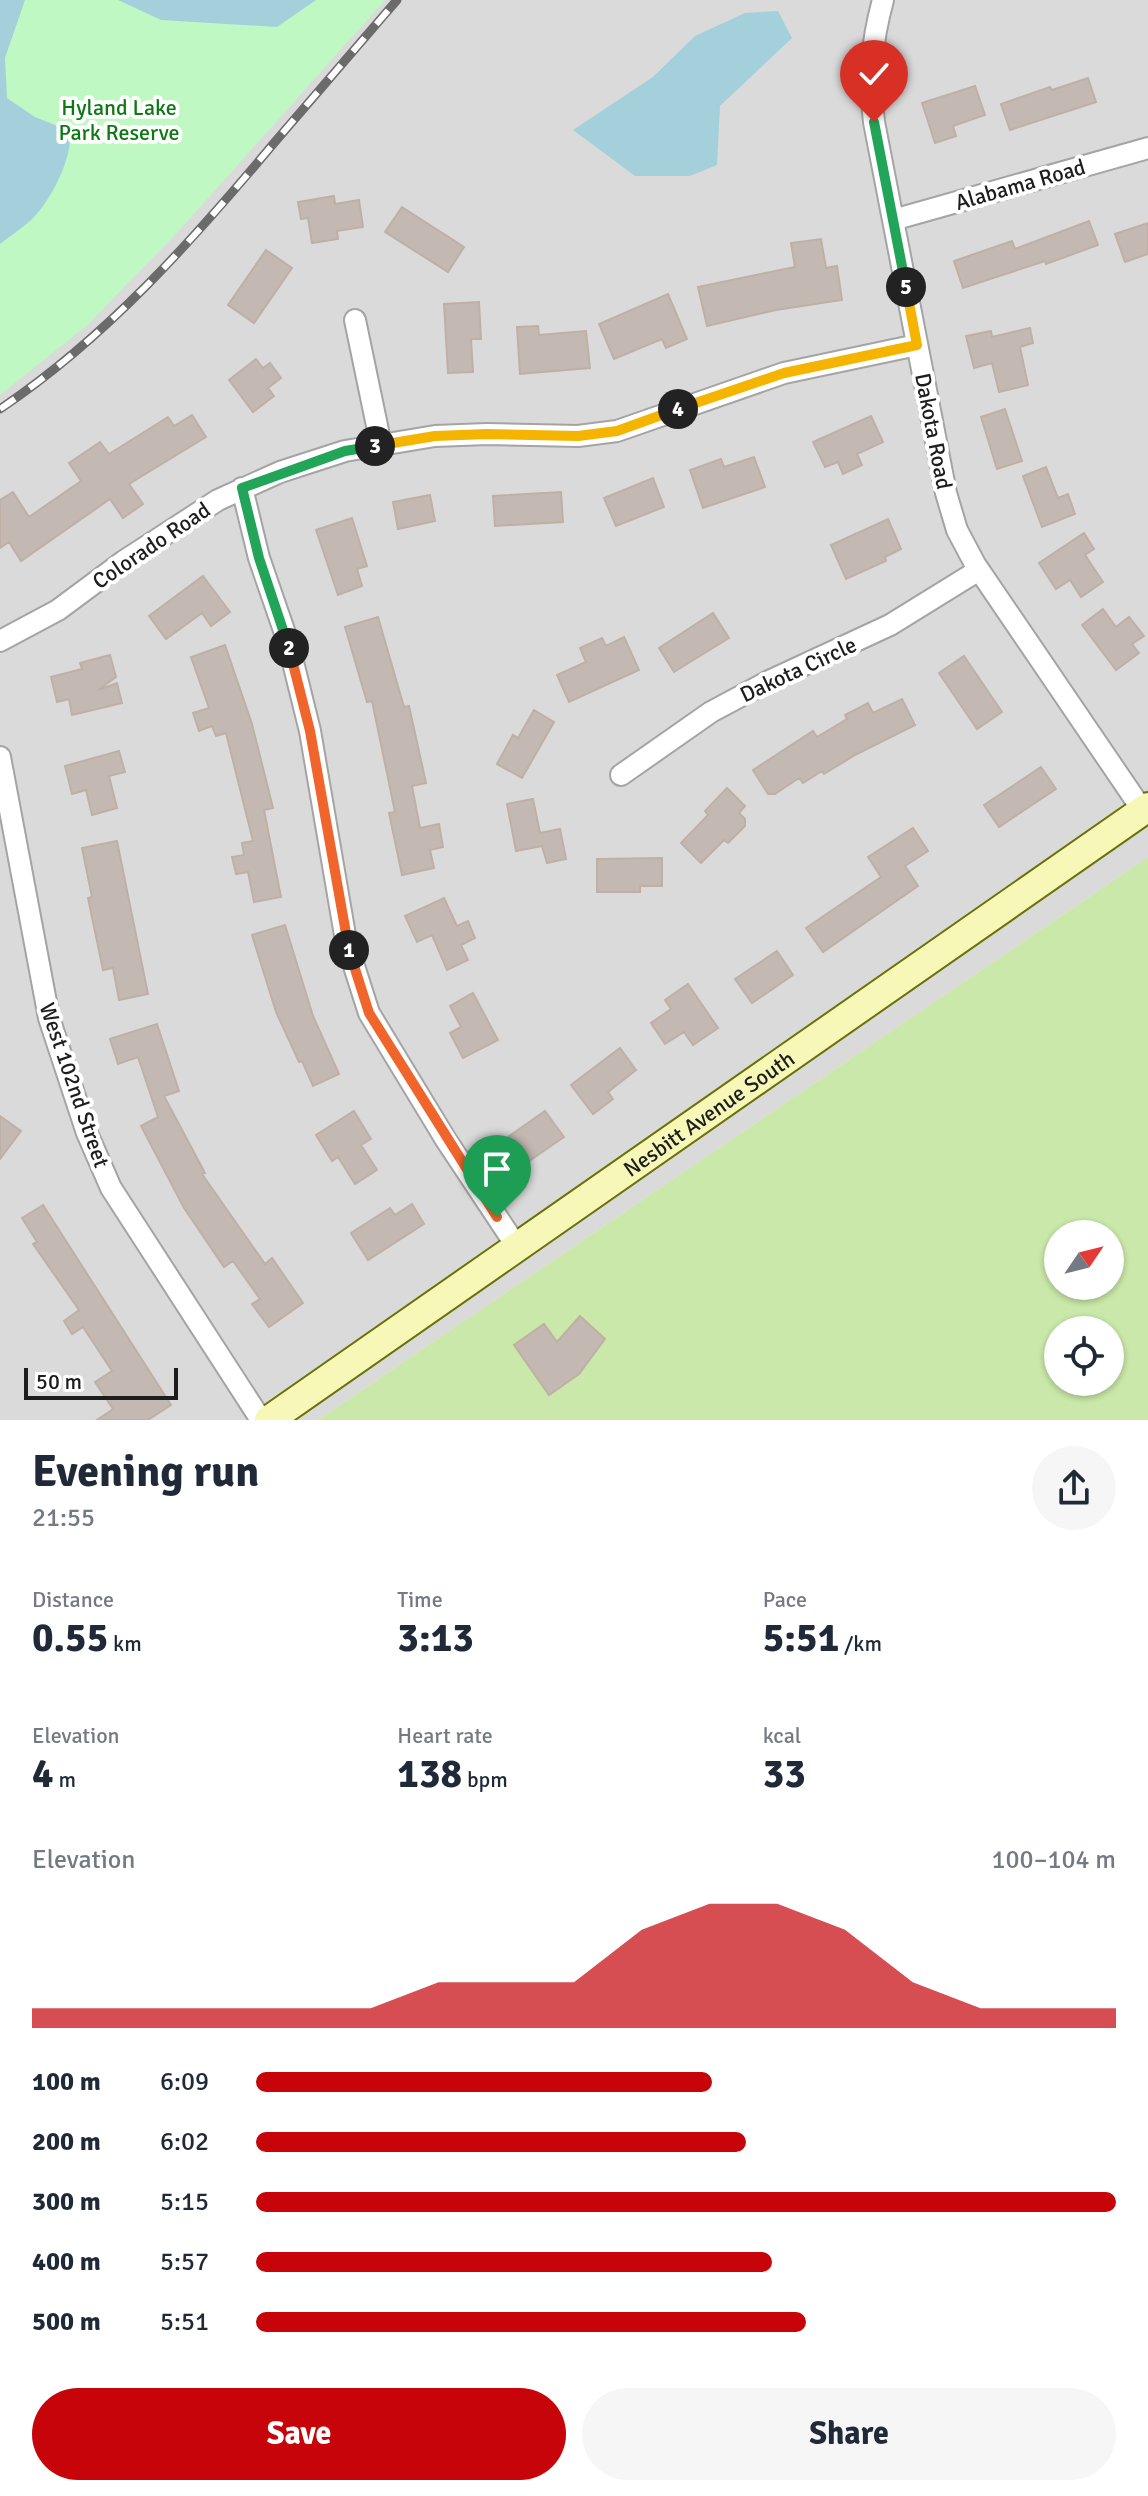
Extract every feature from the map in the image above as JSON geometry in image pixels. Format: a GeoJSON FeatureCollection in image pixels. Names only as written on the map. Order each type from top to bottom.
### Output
{"type":"FeatureCollection","features":[{"type":"Feature","properties":{"kind":"street","name":"Dakota Road"},"geometry":{"type":"LineString","coordinates":[[883,0],[873,37],[869,80],[874,122],[946,493],[957,530],[979,570],[1145,809]]}},
{"type":"Feature","properties":{"kind":"street","name":"Alabama Road"},"geometry":{"type":"LineString","coordinates":[[893,220],[1148,148]]}},
{"type":"Feature","properties":{"kind":"street"},"geometry":{"type":"LineString","coordinates":[[355,320],[381,445]]}},
{"type":"Feature","properties":{"kind":"street","name":"Colorado Road"},"geometry":{"type":"LineString","coordinates":[[0,641],[58,610],[124,561],[218,500],[242,488],[345,451],[435,436],[578,436],[617,431],[784,373],[917,345]]}},
{"type":"Feature","properties":{"kind":"street"},"geometry":{"type":"LineString","coordinates":[[242,488],[259,558],[288,642],[310,731],[346,941],[369,1013],[446,1140],[517,1247]]}},
{"type":"Feature","properties":{"kind":"street","name":"Dakota Circle"},"geometry":{"type":"LineString","coordinates":[[621,775],[711,712],[767,682],[890,625],[979,570]]}},
{"type":"Feature","properties":{"kind":"street","name":"West 102nd Street"},"geometry":{"type":"LineString","coordinates":[[0,757],[49,1018],[87,1133],[111,1188],[261,1420]]}},
{"type":"Feature","properties":{"kind":"street","name":"Nesbitt Avenue South"},"geometry":{"type":"LineString","coordinates":[[269,1420],[1145,809]]}},
{"type":"Feature","properties":{"kind":"shaded area"},"geometry":{"type":"Polygon","coordinates":[[[371,0],[1148,0],[1148,857],[318,1420],[0,1420],[0,393],[371,0]]]}},
{"type":"Feature","properties":{"kind":"green space","name":"Hyland Lake Park Reserve"},"geometry":{"type":"Polygon","coordinates":[[[0,0],[385,0],[175,235],[86,326],[0,395],[0,0]]]}},
{"type":"Feature","properties":{"kind":"green space"},"geometry":{"type":"Polygon","coordinates":[[[1148,857],[1148,1420],[318,1420],[1148,857]]]}},
{"type":"Feature","properties":{"kind":"water"},"geometry":{"type":"Polygon","coordinates":[[[0,0],[25,0],[5,58],[7,98],[35,117],[70,131],[70,142],[64,167],[38,213],[0,244],[0,0]]]}},
{"type":"Feature","properties":{"kind":"water"},"geometry":{"type":"Polygon","coordinates":[[[118,0],[316,0],[277,27],[161,20],[118,0]]]}},
{"type":"Feature","properties":{"kind":"water"},"geometry":{"type":"Polygon","coordinates":[[[778,11],[792,38],[720,106],[717,165],[690,176],[635,176],[573,130],[653,77],[695,36],[745,13],[778,11]]]}},
{"type":"Feature","properties":{"kind":"building"},"geometry":{"type":"Polygon","coordinates":[[[1088,78],[1096,102],[1010,130],[1001,104],[1088,78]]]}},
{"type":"Feature","properties":{"kind":"building"},"geometry":{"type":"Polygon","coordinates":[[[975,86],[985,115],[953,126],[956,136],[935,143],[922,103],[975,86]]]}},
{"type":"Feature","properties":{"kind":"building"},"geometry":{"type":"Polygon","coordinates":[[[334,196],[335,204],[359,200],[363,227],[337,231],[338,239],[312,243],[308,218],[301,219],[298,202],[334,196]]]}},
{"type":"Feature","properties":{"kind":"building"},"geometry":{"type":"Polygon","coordinates":[[[402,207],[464,247],[448,272],[385,232],[402,207]]]}},
{"type":"Feature","properties":{"kind":"building"},"geometry":{"type":"Polygon","coordinates":[[[1089,221],[1098,245],[963,288],[954,261],[1012,241],[1015,249],[1089,221]]]}},
{"type":"Feature","properties":{"kind":"building"},"geometry":{"type":"Polygon","coordinates":[[[1148,223],[1148,254],[1125,262],[1115,234],[1148,223]]]}},
{"type":"Feature","properties":{"kind":"building"},"geometry":{"type":"Polygon","coordinates":[[[821,239],[826,268],[837,266],[842,300],[776,310],[707,326],[698,287],[795,267],[791,243],[821,239]]]}},
{"type":"Feature","properties":{"kind":"building"},"geometry":{"type":"Polygon","coordinates":[[[266,250],[292,268],[254,323],[228,305],[266,250]]]}},
{"type":"Feature","properties":{"kind":"building"},"geometry":{"type":"Polygon","coordinates":[[[668,294],[687,339],[666,348],[662,339],[614,359],[599,324],[668,294]]]}},
{"type":"Feature","properties":{"kind":"building"},"geometry":{"type":"Polygon","coordinates":[[[479,302],[481,339],[471,339],[473,372],[448,373],[444,304],[479,302]]]}},
{"type":"Feature","properties":{"kind":"building"},"geometry":{"type":"Polygon","coordinates":[[[538,326],[539,335],[586,331],[590,368],[520,374],[517,327],[538,326]]]}},
{"type":"Feature","properties":{"kind":"building"},"geometry":{"type":"Polygon","coordinates":[[[1030,328],[1033,343],[1020,347],[1028,385],[999,392],[992,363],[974,368],[966,336],[991,331],[992,337],[1030,328]]]}},
{"type":"Feature","properties":{"kind":"building"},"geometry":{"type":"Polygon","coordinates":[[[256,359],[263,368],[270,363],[281,378],[268,388],[274,396],[253,412],[229,380],[256,359]]]}},
{"type":"Feature","properties":{"kind":"building"},"geometry":{"type":"Polygon","coordinates":[[[1005,409],[1022,461],[997,469],[981,417],[1005,409]]]}},
{"type":"Feature","properties":{"kind":"building"},"geometry":{"type":"Polygon","coordinates":[[[192,415],[206,437],[129,484],[143,504],[123,518],[110,499],[21,561],[9,542],[0,548],[0,500],[13,492],[29,517],[81,481],[69,463],[100,442],[109,454],[168,417],[174,426],[192,415]]]}},
{"type":"Feature","properties":{"kind":"building"},"geometry":{"type":"Polygon","coordinates":[[[871,416],[883,442],[857,454],[862,465],[843,474],[838,462],[825,467],[813,442],[871,416]]]}},
{"type":"Feature","properties":{"kind":"building"},"geometry":{"type":"Polygon","coordinates":[[[754,457],[765,487],[703,508],[690,470],[721,459],[724,467],[754,457]]]}},
{"type":"Feature","properties":{"kind":"building"},"geometry":{"type":"Polygon","coordinates":[[[1046,467],[1058,498],[1068,494],[1075,514],[1042,527],[1023,476],[1046,467]]]}},
{"type":"Feature","properties":{"kind":"building"},"geometry":{"type":"Polygon","coordinates":[[[653,478],[664,507],[616,526],[604,498],[653,478]]]}},
{"type":"Feature","properties":{"kind":"building"},"geometry":{"type":"Polygon","coordinates":[[[561,492],[563,522],[495,526],[493,496],[561,492]]]}},
{"type":"Feature","properties":{"kind":"building"},"geometry":{"type":"Polygon","coordinates":[[[430,495],[435,521],[398,529],[393,502],[430,495]]]}},
{"type":"Feature","properties":{"kind":"building"},"geometry":{"type":"Polygon","coordinates":[[[352,518],[367,566],[357,569],[362,586],[338,595],[316,530],[352,518]]]}},
{"type":"Feature","properties":{"kind":"building"},"geometry":{"type":"Polygon","coordinates":[[[888,519],[901,549],[885,557],[886,561],[846,579],[831,545],[888,519]]]}},
{"type":"Feature","properties":{"kind":"building"},"geometry":{"type":"Polygon","coordinates":[[[1084,533],[1094,549],[1085,555],[1103,582],[1081,597],[1070,580],[1056,589],[1039,563],[1084,533]]]}},
{"type":"Feature","properties":{"kind":"building"},"geometry":{"type":"Polygon","coordinates":[[[203,576],[230,612],[211,626],[202,613],[166,639],[149,616],[203,576]]]}},
{"type":"Feature","properties":{"kind":"building"},"geometry":{"type":"Polygon","coordinates":[[[1103,609],[1116,627],[1129,617],[1144,636],[1132,644],[1139,653],[1116,670],[1082,625],[1103,609]]]}},
{"type":"Feature","properties":{"kind":"building"},"geometry":{"type":"Polygon","coordinates":[[[713,613],[729,638],[674,672],[659,648],[713,613]]]}},
{"type":"Feature","properties":{"kind":"building"},"geometry":{"type":"Polygon","coordinates":[[[378,617],[404,707],[409,706],[426,783],[412,786],[420,828],[439,824],[443,847],[430,850],[434,868],[402,875],[389,813],[395,812],[372,701],[367,702],[345,627],[378,617]]]}},
{"type":"Feature","properties":{"kind":"building"},"geometry":{"type":"Polygon","coordinates":[[[624,637],[639,670],[569,702],[557,675],[586,662],[580,648],[602,638],[606,646],[624,637]]]}},
{"type":"Feature","properties":{"kind":"building"},"geometry":{"type":"Polygon","coordinates":[[[225,645],[252,724],[273,808],[264,810],[281,897],[254,902],[248,872],[236,874],[232,857],[244,855],[242,843],[253,841],[226,733],[216,736],[212,726],[199,731],[193,713],[209,708],[191,657],[225,645]]]}},
{"type":"Feature","properties":{"kind":"building"},"geometry":{"type":"Polygon","coordinates":[[[110,655],[116,677],[98,690],[117,683],[122,703],[72,715],[69,699],[57,702],[51,677],[82,669],[80,663],[110,655]]]}},
{"type":"Feature","properties":{"kind":"building"},"geometry":{"type":"Polygon","coordinates":[[[964,656],[1002,712],[977,729],[939,673],[964,656]]]}},
{"type":"Feature","properties":{"kind":"building"},"geometry":{"type":"Polygon","coordinates":[[[902,699],[915,725],[824,774],[822,771],[803,783],[799,778],[775,794],[768,794],[753,770],[813,731],[817,737],[847,719],[845,715],[868,703],[873,713],[902,699]]]}},
{"type":"Feature","properties":{"kind":"building"},"geometry":{"type":"Polygon","coordinates":[[[534,710],[554,722],[522,778],[497,764],[513,735],[518,738],[534,710]]]}},
{"type":"Feature","properties":{"kind":"building"},"geometry":{"type":"Polygon","coordinates":[[[119,751],[125,772],[109,776],[117,808],[92,815],[86,790],[72,794],[65,766],[119,751]]]}},
{"type":"Feature","properties":{"kind":"building"},"geometry":{"type":"Polygon","coordinates":[[[1041,767],[1056,789],[999,827],[984,805],[1041,767]]]}},
{"type":"Feature","properties":{"kind":"building"},"geometry":{"type":"Polygon","coordinates":[[[727,788],[745,806],[739,813],[745,819],[745,826],[728,843],[724,840],[701,863],[681,843],[708,815],[705,811],[727,788]]]}},
{"type":"Feature","properties":{"kind":"building"},"geometry":{"type":"Polygon","coordinates":[[[533,799],[540,833],[560,829],[566,859],[547,863],[542,846],[516,851],[507,804],[533,799]]]}},
{"type":"Feature","properties":{"kind":"building"},"geometry":{"type":"Polygon","coordinates":[[[913,828],[928,851],[905,866],[918,886],[823,952],[806,928],[881,877],[868,857],[913,828]]]}},
{"type":"Feature","properties":{"kind":"building"},"geometry":{"type":"Polygon","coordinates":[[[117,841],[148,994],[119,1000],[113,968],[103,970],[88,898],[92,897],[82,848],[117,841]]]}},
{"type":"Feature","properties":{"kind":"building"},"geometry":{"type":"Polygon","coordinates":[[[662,858],[662,886],[640,886],[640,892],[597,892],[597,859],[662,858]]]}},
{"type":"Feature","properties":{"kind":"building"},"geometry":{"type":"Polygon","coordinates":[[[444,898],[457,926],[468,921],[475,938],[461,945],[468,960],[447,970],[432,935],[417,942],[405,916],[444,898]]]}},
{"type":"Feature","properties":{"kind":"building"},"geometry":{"type":"Polygon","coordinates":[[[285,925],[313,1016],[339,1074],[313,1086],[276,1012],[252,935],[285,925]]]}},
{"type":"Feature","properties":{"kind":"building"},"geometry":{"type":"Polygon","coordinates":[[[777,951],[793,975],[752,1003],[735,979],[777,951]]]}},
{"type":"Feature","properties":{"kind":"building"},"geometry":{"type":"Polygon","coordinates":[[[688,984],[718,1028],[693,1045],[684,1032],[665,1044],[651,1023],[671,1009],[665,1000],[688,984]]]}},
{"type":"Feature","properties":{"kind":"building"},"geometry":{"type":"Polygon","coordinates":[[[473,993],[498,1040],[463,1058],[450,1033],[461,1027],[450,1006],[473,993]]]}},
{"type":"Feature","properties":{"kind":"building"},"geometry":{"type":"Polygon","coordinates":[[[157,1024],[179,1091],[164,1096],[205,1173],[202,1174],[265,1264],[272,1258],[303,1303],[269,1327],[252,1304],[260,1299],[233,1261],[224,1267],[184,1208],[141,1126],[158,1117],[138,1057],[118,1064],[110,1039],[157,1024]]]}},
{"type":"Feature","properties":{"kind":"building"},"geometry":{"type":"Polygon","coordinates":[[[620,1048],[636,1070],[608,1092],[613,1099],[593,1114],[571,1085],[620,1048]]]}},
{"type":"Feature","properties":{"kind":"building"},"geometry":{"type":"Polygon","coordinates":[[[354,1111],[371,1139],[361,1145],[377,1170],[355,1184],[338,1157],[332,1161],[316,1135],[354,1111]]]}},
{"type":"Feature","properties":{"kind":"building"},"geometry":{"type":"Polygon","coordinates":[[[545,1111],[564,1137],[526,1163],[508,1137],[545,1111]]]}},
{"type":"Feature","properties":{"kind":"building"},"geometry":{"type":"Polygon","coordinates":[[[0,1116],[21,1131],[0,1159],[0,1116]]]}},
{"type":"Feature","properties":{"kind":"building"},"geometry":{"type":"Polygon","coordinates":[[[412,1204],[424,1224],[368,1260],[351,1233],[390,1208],[395,1215],[412,1204]]]}},
{"type":"Feature","properties":{"kind":"building"},"geometry":{"type":"Polygon","coordinates":[[[43,1205],[171,1405],[148,1420],[97,1420],[113,1409],[95,1382],[112,1371],[83,1327],[72,1334],[64,1321],[79,1310],[33,1244],[37,1242],[22,1218],[43,1205]]]}},
{"type":"Feature","properties":{"kind":"building"},"geometry":{"type":"Polygon","coordinates":[[[580,1316],[605,1339],[579,1374],[549,1395],[514,1345],[544,1324],[557,1342],[580,1316]]]}},
{"type":"Feature","properties":{"kind":"railway"},"geometry":{"type":"LineString","coordinates":[[0,409],[76,351],[146,286],[212,216],[397,0]]}},
{"type":"Feature","properties":{"kind":"route"},"geometry":{"type":"LineString","coordinates":[[497,1217],[369,1013],[346,941],[310,731],[288,642],[259,558],[242,488],[345,451],[411,439],[487,434],[578,436],[617,431],[784,373],[917,345],[874,122]]}}]}
